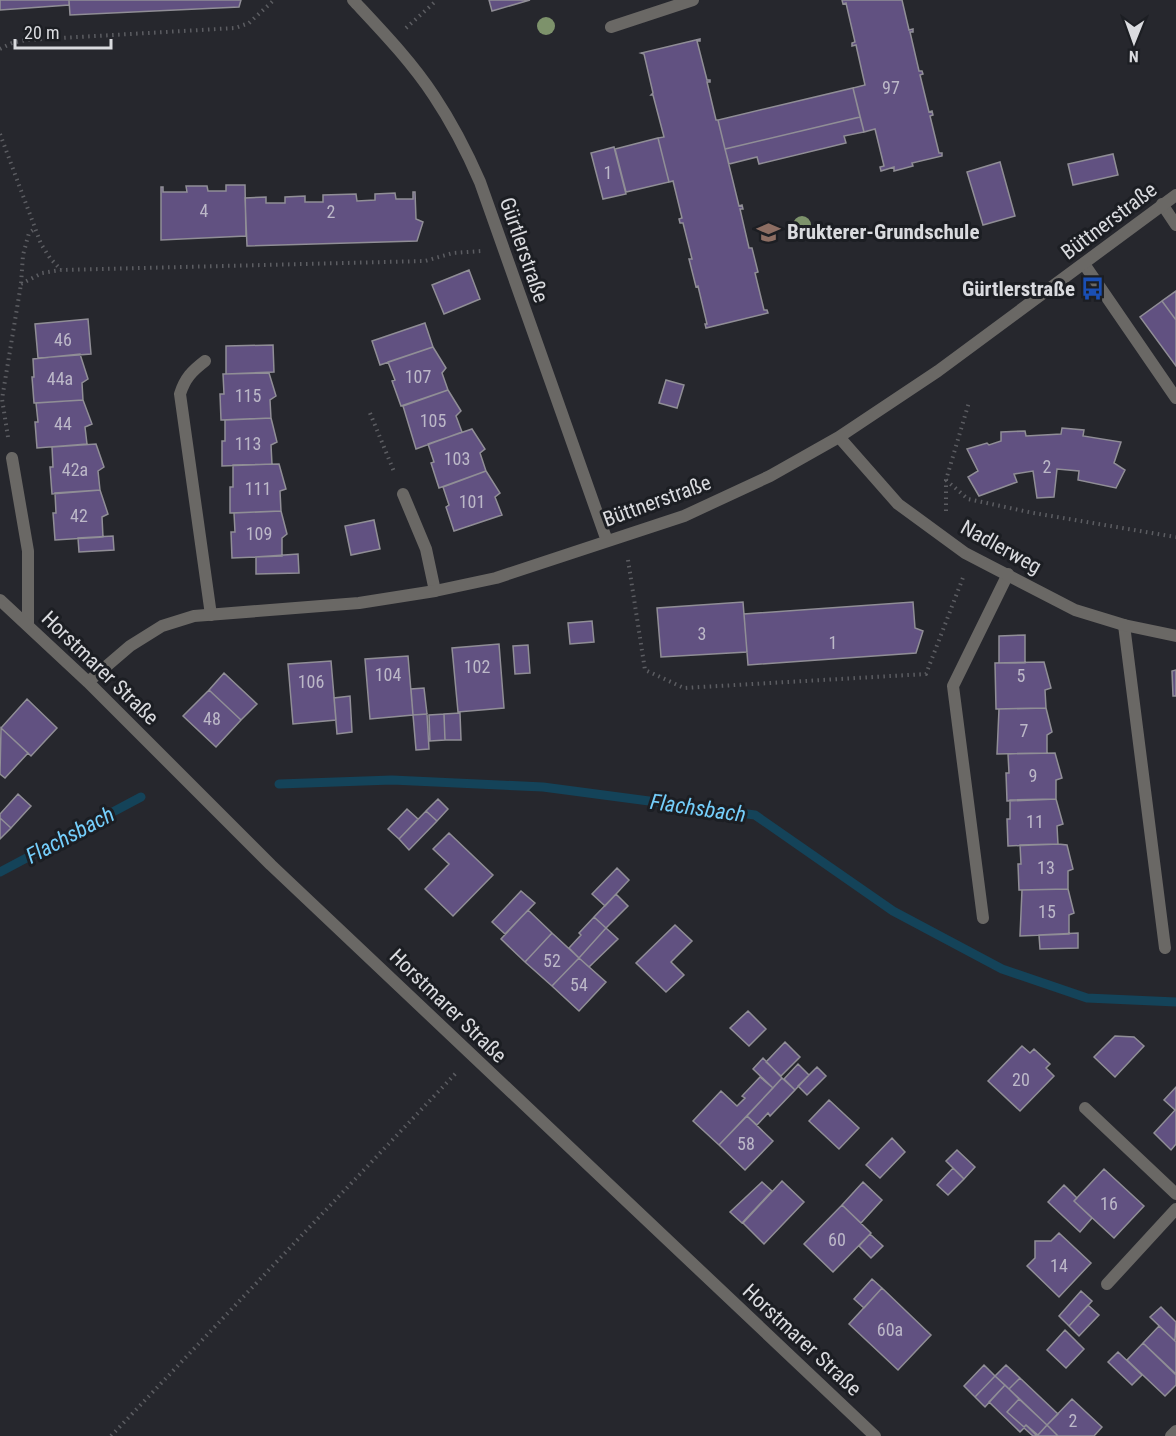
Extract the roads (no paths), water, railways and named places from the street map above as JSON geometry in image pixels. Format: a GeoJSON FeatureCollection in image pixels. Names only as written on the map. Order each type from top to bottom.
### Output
{"type":"FeatureCollection","features":[{"type":"Feature","properties":{"kind":"street","name":"Gürtlerstraße"},"geometry":{"type":"LineString","coordinates":[[353,0],[391,41],[434,95],[465,148],[480,182],[607,541]]}},
{"type":"Feature","properties":{"kind":"street"},"geometry":{"type":"LineString","coordinates":[[611,27],[693,0]]}},
{"type":"Feature","properties":{"kind":"street","name":"Büttnerstraße"},"geometry":{"type":"LineString","coordinates":[[88,682],[130,646],[162,626],[194,616],[359,603],[435,591],[496,578],[684,516],[770,476],[839,437],[938,371],[1176,195]]}},
{"type":"Feature","properties":{"kind":"street"},"geometry":{"type":"LineString","coordinates":[[1162,204],[1176,225]]}},
{"type":"Feature","properties":{"kind":"street"},"geometry":{"type":"LineString","coordinates":[[1084,264],[1176,398]]}},
{"type":"Feature","properties":{"kind":"street"},"geometry":{"type":"LineString","coordinates":[[205,361],[191,371],[180,394],[211,615]]}},
{"type":"Feature","properties":{"kind":"street","name":"Nadlerweg"},"geometry":{"type":"LineString","coordinates":[[839,437],[898,504],[965,553],[1075,610],[1124,625],[1176,636]]}},
{"type":"Feature","properties":{"kind":"street"},"geometry":{"type":"LineString","coordinates":[[12,458],[28,551],[28,625]]}},
{"type":"Feature","properties":{"kind":"street"},"geometry":{"type":"LineString","coordinates":[[404,494],[426,549],[435,591]]}},
{"type":"Feature","properties":{"kind":"street"},"geometry":{"type":"LineString","coordinates":[[983,918],[953,686],[1008,574]]}},
{"type":"Feature","properties":{"kind":"street","name":"Horstmarer Straße"},"geometry":{"type":"LineString","coordinates":[[0,600],[88,682],[271,865],[875,1436]]}},
{"type":"Feature","properties":{"kind":"street"},"geometry":{"type":"LineString","coordinates":[[1124,625],[1165,948]]}},
{"type":"Feature","properties":{"kind":"street"},"geometry":{"type":"LineString","coordinates":[[1084,1108],[1176,1194]]}},
{"type":"Feature","properties":{"kind":"street"},"geometry":{"type":"LineString","coordinates":[[1107,1284],[1176,1209]]}},
{"type":"Feature","properties":{"kind":"street"},"geometry":{"type":"LineString","coordinates":[[1172,1436],[1176,1431]]}},
{"type":"Feature","properties":{"kind":"waterway","name":"Flachsbach"},"geometry":{"type":"LineString","coordinates":[[279,784],[392,780],[543,787],[755,815],[893,911],[1002,969],[1087,998],[1176,1002]]}},
{"type":"Feature","properties":{"kind":"waterway","name":"Flachsbach"},"geometry":{"type":"LineString","coordinates":[[0,872],[141,797]]}},
{"type":"Feature","properties":{"kind":"place","name":"Brukterer-Grundschule"},"geometry":{"type":"Point","coordinates":[769,232]}},
{"type":"Feature","properties":{"kind":"place","name":"Gürtlerstraße"},"geometry":{"type":"Point","coordinates":[1093,289]}}]}
